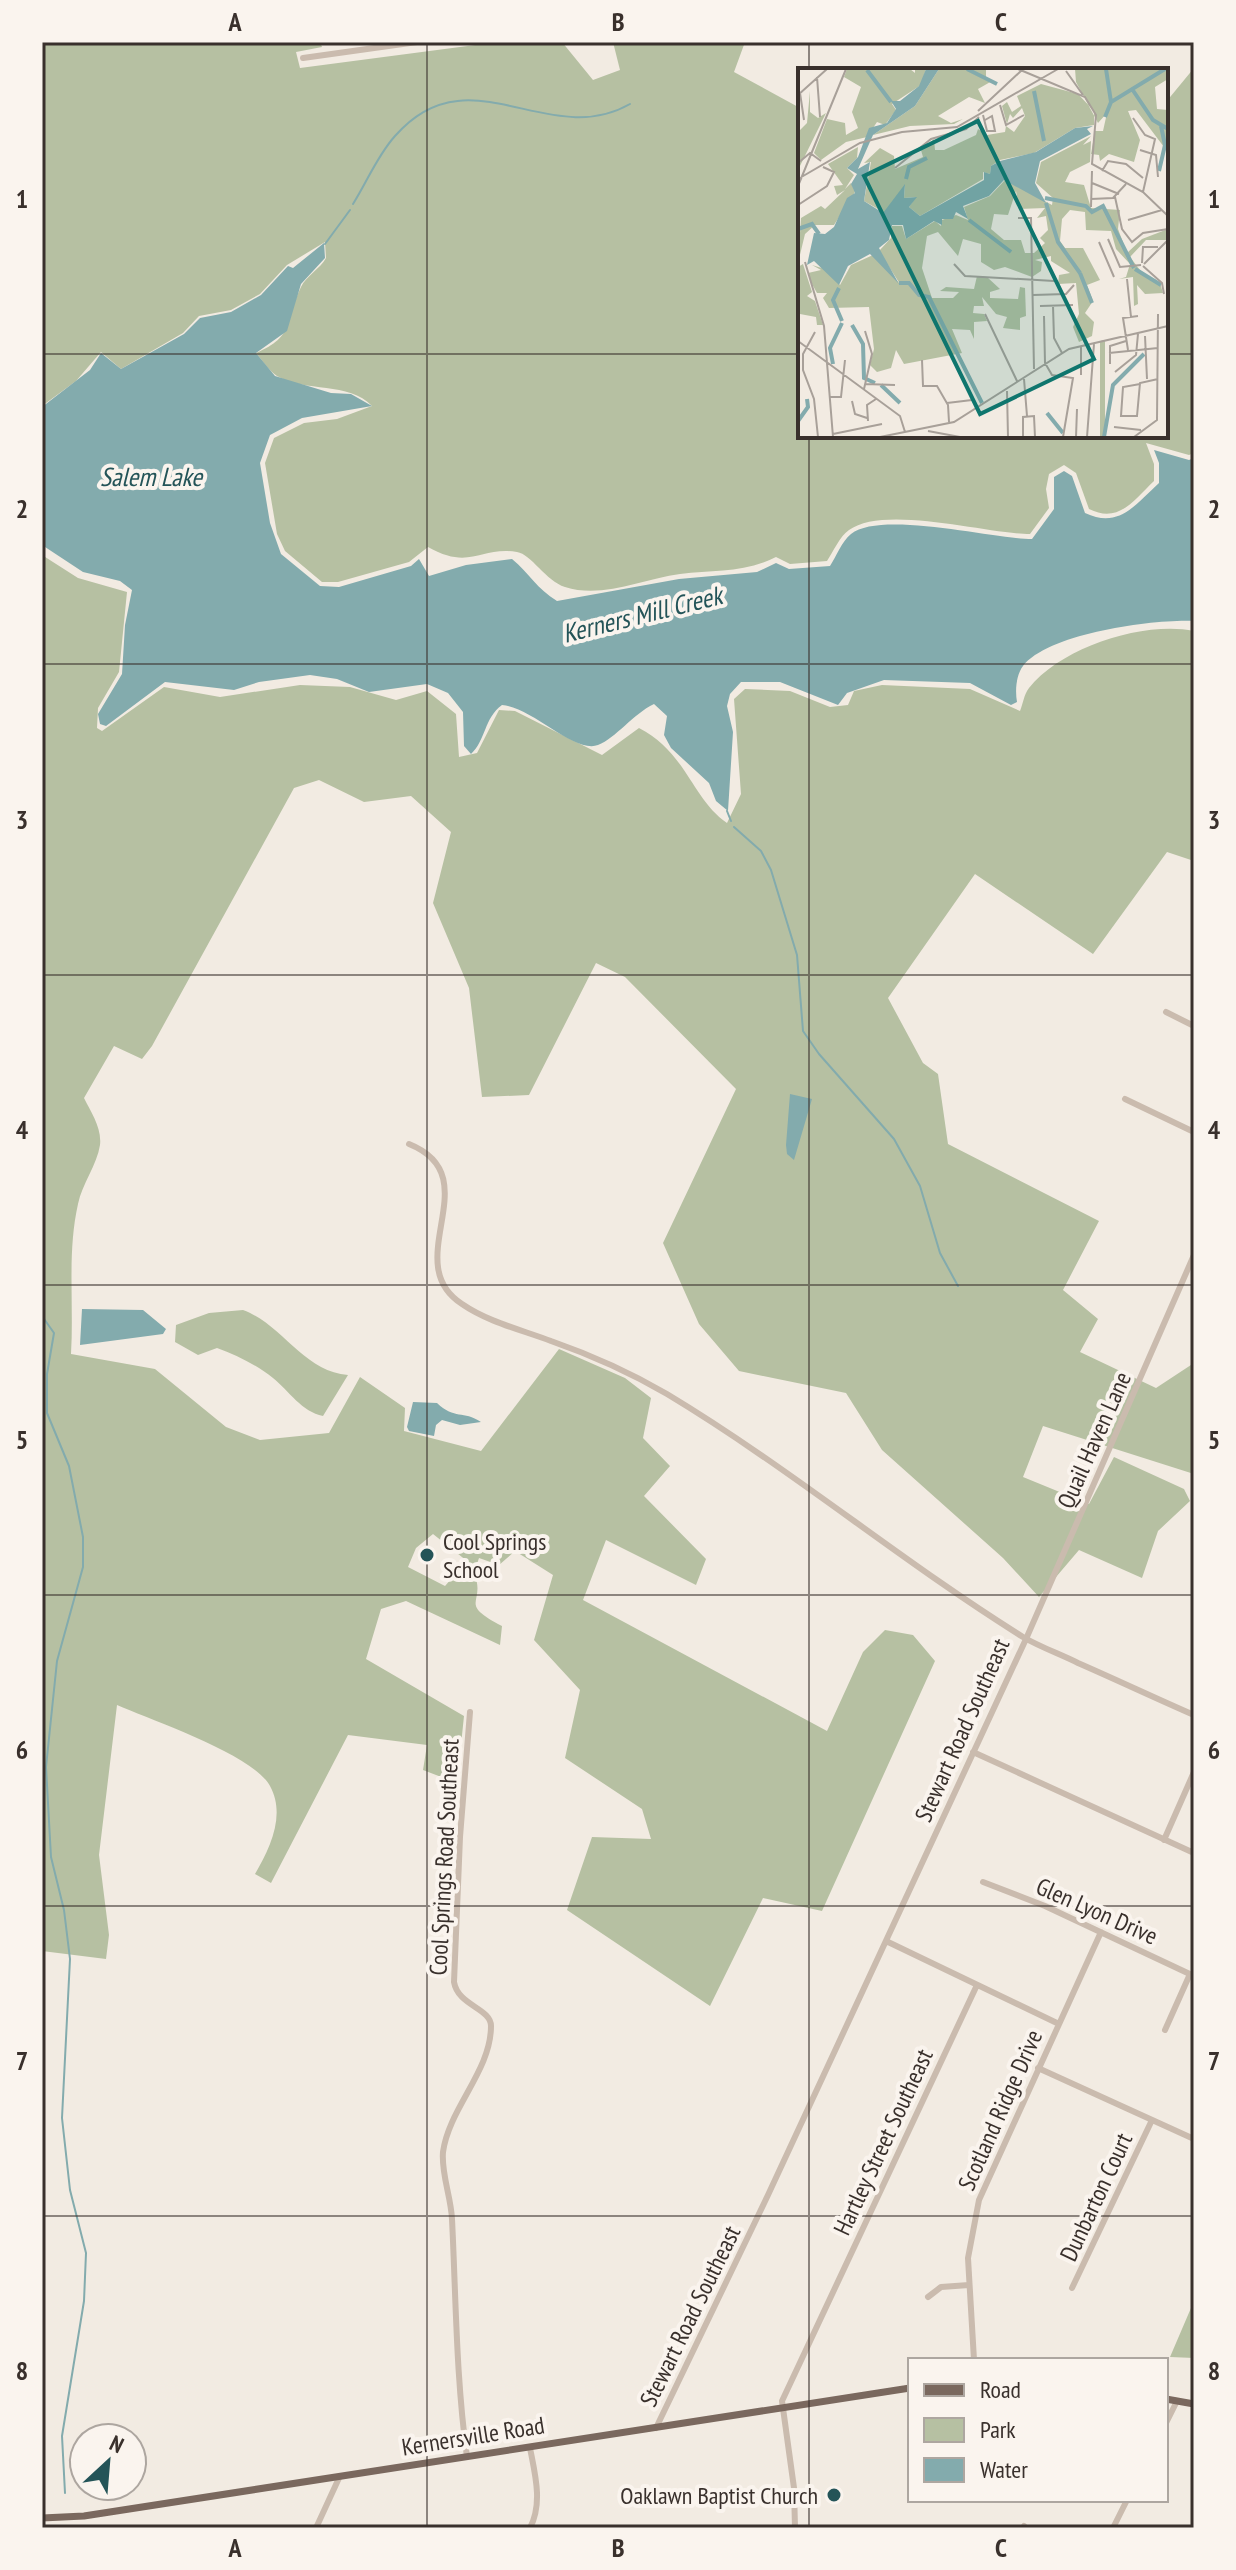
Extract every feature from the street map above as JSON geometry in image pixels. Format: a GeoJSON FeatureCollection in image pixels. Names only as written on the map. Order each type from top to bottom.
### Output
{"type":"FeatureCollection","features":[{"type":"Feature","properties":{"kind":"main road","name":"Kernersville Road"},"geometry":{"type":"LineString","coordinates":[[42,2518],[84,2516],[339,2478],[908,2388]]}},
{"type":"Feature","properties":{"kind":"main road"},"geometry":{"type":"LineString","coordinates":[[1168,2399],[1194,2404]]}},
{"type":"Feature","properties":{"kind":"street"},"geometry":{"type":"LineString","coordinates":[[303,58],[417,42]]}},
{"type":"Feature","properties":{"kind":"street"},"geometry":{"type":"LineString","coordinates":[[1166,1012],[1194,1026]]}},
{"type":"Feature","properties":{"kind":"street"},"geometry":{"type":"LineString","coordinates":[[1125,1099],[1194,1132]]}},
{"type":"Feature","properties":{"kind":"street","name":"Stewart Road Southeast"},"geometry":{"type":"LineString","coordinates":[[409,1144],[429,1152],[441,1165],[446,1192],[440,1223],[439,1264],[443,1285],[457,1301],[487,1318],[585,1353],[664,1393],[1026,1639],[656,2428]]}},
{"type":"Feature","properties":{"kind":"street","name":"Quail Haven Lane"},"geometry":{"type":"LineString","coordinates":[[1026,1639],[1194,1255]]}},
{"type":"Feature","properties":{"kind":"street"},"geometry":{"type":"LineString","coordinates":[[1026,1639],[1194,1715]]}},
{"type":"Feature","properties":{"kind":"street","name":"Cool Springs Road Southeast"},"geometry":{"type":"LineString","coordinates":[[467,2457],[456,2361],[451,2199],[443,2159],[445,2143],[482,2060],[491,2026],[487,2016],[460,1997],[454,1982],[460,1837],[470,1712]]}},
{"type":"Feature","properties":{"kind":"street"},"geometry":{"type":"LineString","coordinates":[[973,1752],[1194,1853]]}},
{"type":"Feature","properties":{"kind":"street"},"geometry":{"type":"LineString","coordinates":[[1164,1840],[1194,1772]]}},
{"type":"Feature","properties":{"kind":"street","name":"Glen Lyon Drive"},"geometry":{"type":"LineString","coordinates":[[983,1882],[1192,1975]]}},
{"type":"Feature","properties":{"kind":"street","name":"Scotland Ridge Drive"},"geometry":{"type":"LineString","coordinates":[[974,2358],[969,2244],[979,2200],[1101,1932]]}},
{"type":"Feature","properties":{"kind":"street"},"geometry":{"type":"LineString","coordinates":[[886,1941],[1059,2024]]}},
{"type":"Feature","properties":{"kind":"street"},"geometry":{"type":"LineString","coordinates":[[1165,2030],[1192,1975]]}},
{"type":"Feature","properties":{"kind":"street","name":"Hartley Street Southeast"},"geometry":{"type":"LineString","coordinates":[[783,2407],[857,2238],[977,1985]]}},
{"type":"Feature","properties":{"kind":"street"},"geometry":{"type":"LineString","coordinates":[[1038,2068],[1194,2139]]}},
{"type":"Feature","properties":{"kind":"street","name":"Dunbarton Court"},"geometry":{"type":"LineString","coordinates":[[1072,2288],[1152,2120]]}},
{"type":"Feature","properties":{"kind":"street"},"geometry":{"type":"LineString","coordinates":[[928,2297],[941,2287],[969,2285]]}},
{"type":"Feature","properties":{"kind":"street"},"geometry":{"type":"LineString","coordinates":[[1168,2419],[1177,2401]]}},
{"type":"Feature","properties":{"kind":"street"},"geometry":{"type":"LineString","coordinates":[[783,2407],[794,2488],[795,2528]]}},
{"type":"Feature","properties":{"kind":"street"},"geometry":{"type":"LineString","coordinates":[[530,2448],[537,2486],[536,2516],[530,2528]]}},
{"type":"Feature","properties":{"kind":"street"},"geometry":{"type":"LineString","coordinates":[[316,2528],[339,2478]]}},
{"type":"Feature","properties":{"kind":"street"},"geometry":{"type":"LineString","coordinates":[[1113,2528],[1126,2502]]}},
{"type":"Feature","properties":{"kind":"green space"},"geometry":{"type":"Polygon","coordinates":[[[42,42],[320,42],[322,47],[296,52],[300,68],[498,42],[562,42],[593,80],[620,70],[613,42],[745,42],[734,72],[798,107],[798,438],[1168,438],[1168,100],[1194,68],[1194,453],[1189,455],[1146,443],[1154,464],[1154,481],[1133,502],[1117,512],[1109,514],[1089,509],[1076,473],[1064,465],[1049,474],[1046,489],[1049,508],[1030,534],[937,522],[886,520],[865,523],[849,530],[827,561],[790,564],[776,557],[741,568],[666,576],[593,591],[558,584],[528,557],[517,552],[494,552],[465,558],[442,554],[428,547],[409,562],[338,582],[322,582],[285,551],[277,534],[265,463],[274,438],[304,423],[337,419],[372,406],[351,393],[288,381],[274,374],[256,353],[269,347],[284,333],[301,287],[326,258],[325,242],[287,265],[260,294],[231,310],[199,316],[183,333],[121,369],[101,352],[76,381],[42,406],[42,42]]]}},
{"type":"Feature","properties":{"kind":"green space"},"geometry":{"type":"Polygon","coordinates":[[[42,555],[78,578],[127,592],[119,672],[98,708],[97,728],[102,731],[164,687],[220,697],[300,685],[350,687],[396,700],[427,691],[456,714],[459,757],[477,753],[499,710],[515,711],[602,755],[639,728],[668,750],[705,802],[727,823],[741,794],[734,699],[745,689],[790,691],[830,707],[848,705],[854,691],[882,685],[970,689],[1020,711],[1027,690],[1043,673],[1082,649],[1105,640],[1151,630],[1194,631],[1194,861],[1167,852],[1093,954],[975,874],[888,998],[923,1063],[938,1074],[948,1144],[1099,1221],[1063,1290],[1098,1319],[1080,1352],[1156,1388],[1194,1363],[1194,1474],[1043,1426],[1023,1477],[1089,1504],[1114,1457],[1184,1489],[1190,1501],[1158,1531],[1142,1578],[1079,1550],[1039,1597],[1003,1558],[882,1450],[846,1393],[739,1371],[699,1324],[663,1243],[736,1089],[625,977],[596,963],[529,1095],[482,1097],[469,988],[433,903],[451,832],[411,796],[364,802],[319,780],[294,788],[152,1046],[142,1059],[114,1046],[84,1098],[98,1126],[100,1145],[80,1197],[75,1222],[71,1354],[155,1369],[226,1427],[260,1440],[329,1433],[360,1377],[405,1408],[404,1431],[481,1451],[559,1349],[625,1378],[651,1398],[643,1438],[670,1466],[644,1496],[706,1559],[696,1585],[606,1540],[583,1600],[827,1731],[863,1652],[885,1630],[913,1635],[935,1661],[822,1911],[763,1898],[710,2006],[567,1910],[592,1837],[651,1839],[642,1809],[565,1758],[580,1690],[534,1640],[553,1575],[515,1551],[499,1565],[479,1558],[474,1573],[477,1583],[476,1607],[502,1626],[500,1645],[406,1601],[381,1609],[366,1659],[464,1716],[457,1783],[423,1770],[427,1745],[348,1735],[271,1883],[255,1874],[271,1842],[277,1808],[270,1786],[260,1774],[224,1751],[117,1705],[99,1855],[109,1935],[106,1959],[42,1951],[42,555]],[[433,1534],[416,1548],[408,1567],[445,1586],[467,1561],[433,1534]]]}},
{"type":"Feature","properties":{"kind":"green space"},"geometry":{"type":"Polygon","coordinates":[[[243,1310],[270,1326],[319,1366],[348,1375],[323,1416],[302,1406],[273,1378],[246,1361],[217,1348],[198,1355],[175,1342],[176,1325],[209,1313],[243,1310]]]}},
{"type":"Feature","properties":{"kind":"green space"},"geometry":{"type":"Polygon","coordinates":[[[1194,2301],[1194,2358],[1170,2357],[1194,2301]]]}},
{"type":"Feature","properties":{"kind":"water","name":"Salem Lake"},"geometry":{"type":"Polygon","coordinates":[[[324,243],[325,258],[301,284],[287,331],[256,353],[275,376],[331,393],[351,394],[372,406],[302,418],[270,435],[260,463],[270,523],[281,554],[320,586],[339,587],[411,566],[419,559],[429,576],[466,565],[512,559],[557,601],[679,579],[757,572],[776,563],[789,569],[830,566],[848,537],[866,527],[911,525],[1032,539],[1054,509],[1054,477],[1064,471],[1072,476],[1085,513],[1097,517],[1117,516],[1134,506],[1159,483],[1159,463],[1154,450],[1189,460],[1194,458],[1194,621],[1103,630],[1055,645],[1023,666],[1017,683],[1017,702],[1011,705],[970,683],[884,680],[847,693],[838,705],[780,682],[741,682],[730,694],[727,706],[733,732],[728,811],[716,801],[709,783],[671,748],[664,735],[667,716],[654,704],[605,742],[589,746],[565,737],[526,713],[502,705],[492,716],[471,754],[464,746],[463,712],[448,693],[427,684],[369,692],[337,679],[310,675],[259,682],[234,690],[165,682],[106,726],[100,724],[98,714],[122,674],[125,625],[132,590],[120,581],[83,572],[42,545],[42,407],[90,370],[101,353],[121,369],[184,334],[200,318],[231,312],[261,295],[288,266],[293,268],[324,243]]]}},
{"type":"Feature","properties":{"kind":"water"},"geometry":{"type":"Polygon","coordinates":[[[790,1094],[812,1099],[794,1160],[787,1154],[786,1145],[790,1094]]]}},
{"type":"Feature","properties":{"kind":"water"},"geometry":{"type":"Polygon","coordinates":[[[82,1309],[143,1310],[166,1329],[163,1334],[80,1345],[82,1309]]]}},
{"type":"Feature","properties":{"kind":"water"},"geometry":{"type":"Polygon","coordinates":[[[413,1402],[437,1403],[449,1411],[481,1422],[460,1425],[442,1420],[436,1425],[434,1436],[409,1431],[407,1427],[413,1402]]]}},
{"type":"Feature","properties":{"kind":"waterway"},"geometry":{"type":"LineString","coordinates":[[353,204],[395,136],[423,112],[451,102],[480,101],[569,117],[599,115],[630,104]]}},
{"type":"Feature","properties":{"kind":"waterway"},"geometry":{"type":"LineString","coordinates":[[325,244],[350,210]]}},
{"type":"Feature","properties":{"kind":"waterway"},"geometry":{"type":"LineString","coordinates":[[727,811],[731,821]]}},
{"type":"Feature","properties":{"kind":"waterway"},"geometry":{"type":"LineString","coordinates":[[734,827],[761,851],[771,870],[797,955],[803,1031],[819,1054],[894,1139],[920,1186],[940,1253],[958,1286]]}},
{"type":"Feature","properties":{"kind":"waterway"},"geometry":{"type":"LineString","coordinates":[[42,1316],[54,1333],[47,1374],[47,1413],[69,1466],[83,1537],[83,1567],[57,1661],[46,1767],[51,1857],[64,1910],[70,1959],[62,2118],[70,2190],[86,2253],[84,2301],[62,2436],[65,2493]]}},
{"type":"Feature","properties":{"kind":"place","name":"Cool Springs School"},"geometry":{"type":"Point","coordinates":[427,1555]}},
{"type":"Feature","properties":{"kind":"place","name":"Oaklawn Baptist Church"},"geometry":{"type":"Point","coordinates":[834,2495]}},
{"type":"Feature","properties":{"kind":"water label","name":"Kerners Mill Creek"},"geometry":{"type":"Point","coordinates":[642,614]}}]}
